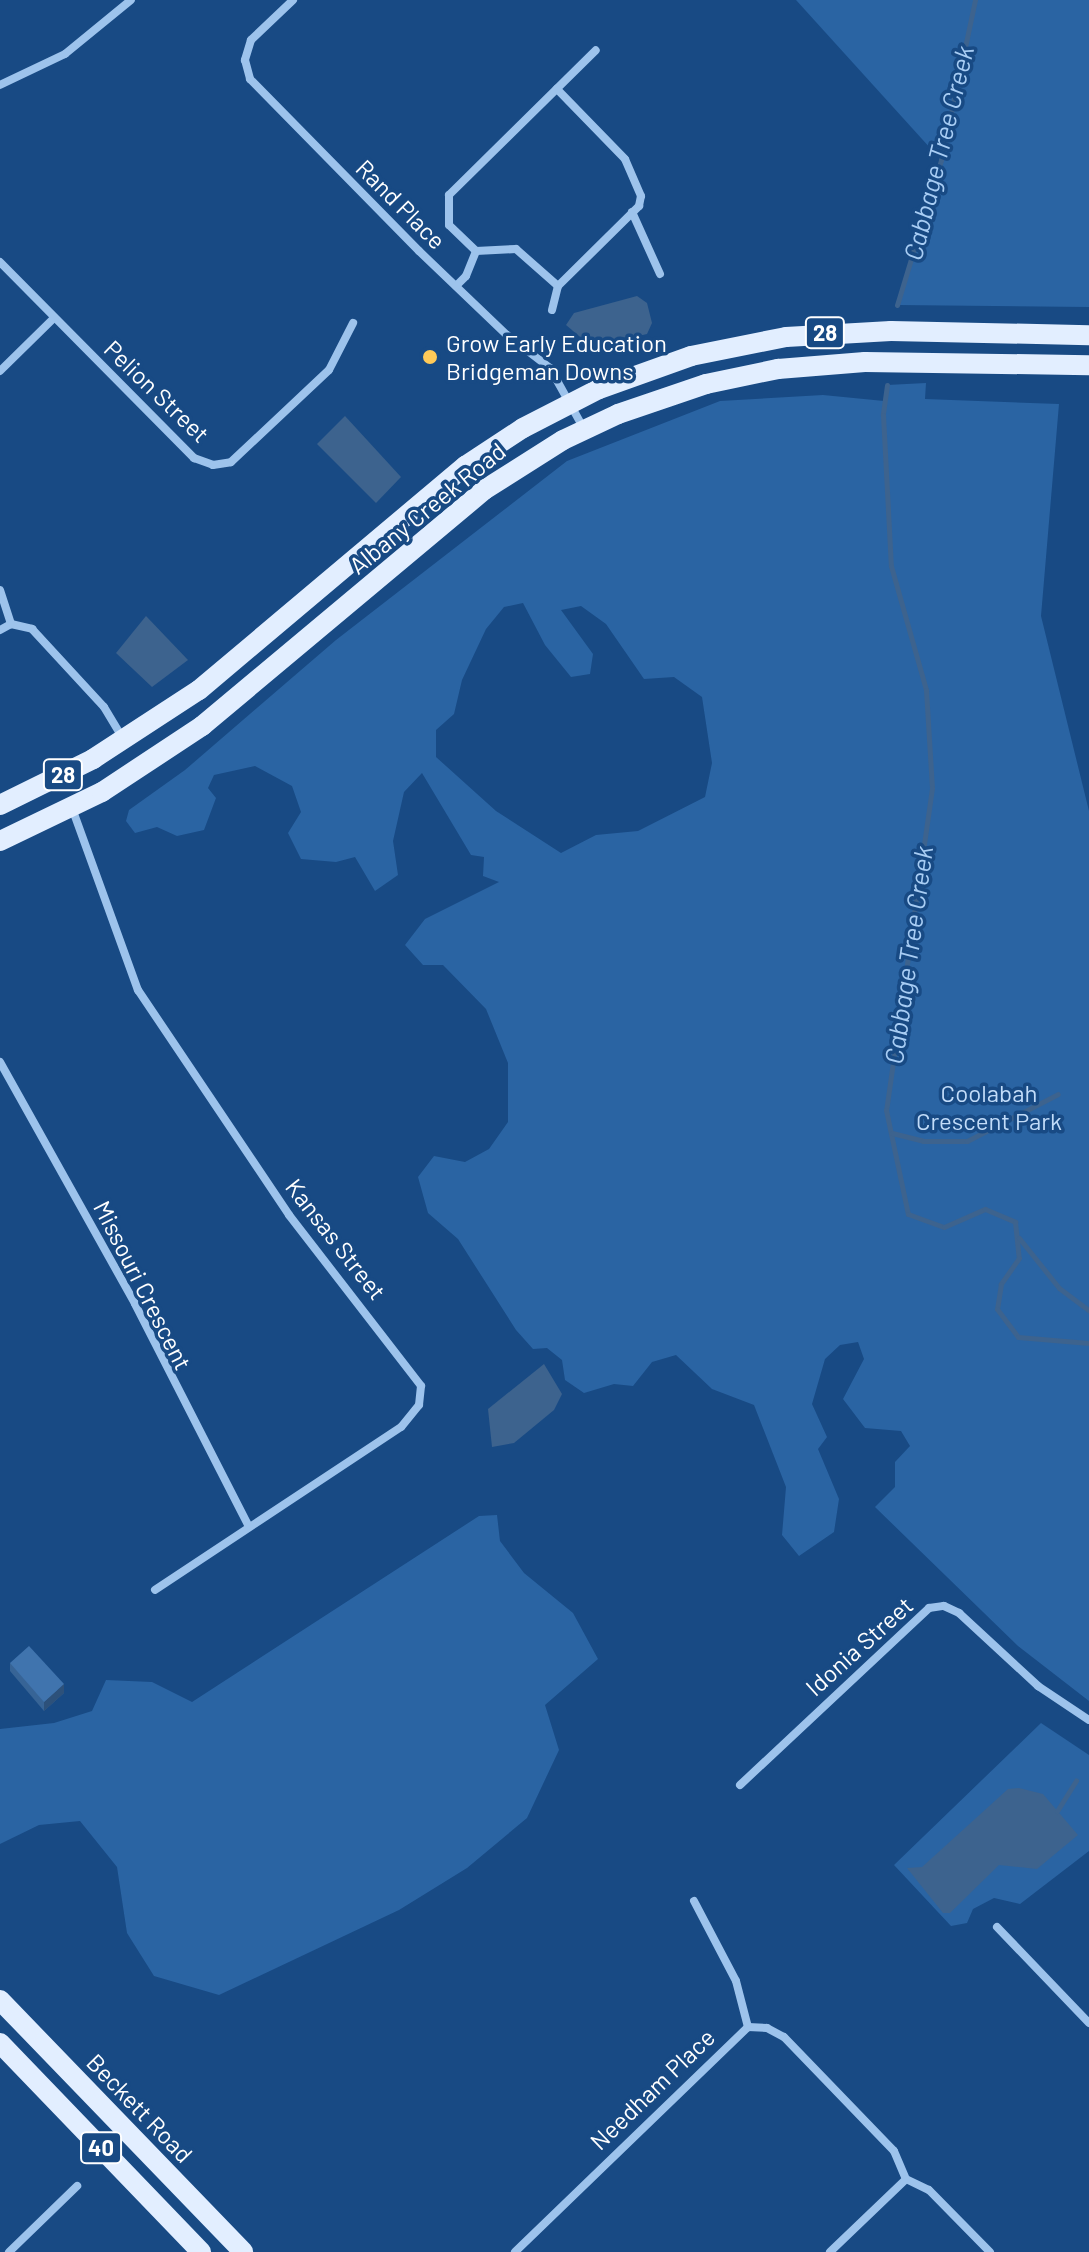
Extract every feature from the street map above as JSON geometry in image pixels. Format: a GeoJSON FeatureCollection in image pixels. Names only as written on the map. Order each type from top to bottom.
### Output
{"type":"FeatureCollection","features":[{"type":"Feature","properties":{"kind":"main road","name":"Albany Creek Road"},"geometry":{"type":"LineString","coordinates":[[0,805],[124,740],[231,666],[465,466],[571,402],[660,365],[786,337],[878,331],[1089,335]]}},
{"type":"Feature","properties":{"kind":"main road","name":"Albany Creek Road"},"geometry":{"type":"LineString","coordinates":[[0,841],[72,807],[202,726],[484,490],[585,429],[676,393],[778,369],[865,362],[1089,365]]}},
{"type":"Feature","properties":{"kind":"main road","name":"Beckett Road"},"geometry":{"type":"LineString","coordinates":[[0,2000],[243,2252]]}},
{"type":"Feature","properties":{"kind":"main road","name":"40"},"geometry":{"type":"LineString","coordinates":[[0,2043],[201,2252]]}},
{"type":"Feature","properties":{"kind":"street"},"geometry":{"type":"LineString","coordinates":[[0,85],[65,54],[131,0]]}},
{"type":"Feature","properties":{"kind":"street","name":"Rand Place"},"geometry":{"type":"LineString","coordinates":[[293,0],[251,40],[245,60],[250,79],[456,286],[550,368],[585,429]]}},
{"type":"Feature","properties":{"kind":"street"},"geometry":{"type":"LineString","coordinates":[[558,286],[516,249],[476,251],[449,225],[449,195],[596,50]]}},
{"type":"Feature","properties":{"kind":"street"},"geometry":{"type":"LineString","coordinates":[[552,310],[558,286],[632,212],[641,196],[634,172],[557,89]]}},
{"type":"Feature","properties":{"kind":"street"},"geometry":{"type":"LineString","coordinates":[[632,212],[660,274]]}},
{"type":"Feature","properties":{"kind":"street"},"geometry":{"type":"LineString","coordinates":[[456,286],[476,251]]}},
{"type":"Feature","properties":{"kind":"street","name":"Pelion Street"},"geometry":{"type":"LineString","coordinates":[[0,262],[194,458],[213,465],[231,462],[329,370],[353,323]]}},
{"type":"Feature","properties":{"kind":"street"},"geometry":{"type":"LineString","coordinates":[[0,371],[54,318]]}},
{"type":"Feature","properties":{"kind":"street"},"geometry":{"type":"LineString","coordinates":[[0,590],[11,624]]}},
{"type":"Feature","properties":{"kind":"street"},"geometry":{"type":"LineString","coordinates":[[0,630],[11,624],[32,629],[104,707],[124,740]]}},
{"type":"Feature","properties":{"kind":"street","name":"Kansas Street"},"geometry":{"type":"LineString","coordinates":[[72,807],[138,990],[289,1215],[421,1386],[419,1405],[401,1427],[155,1590]]}},
{"type":"Feature","properties":{"kind":"street","name":"Missouri Crescent"},"geometry":{"type":"LineString","coordinates":[[0,1062],[135,1304],[179,1399],[249,1527]]}},
{"type":"Feature","properties":{"kind":"street","name":"Idonia Street"},"geometry":{"type":"LineString","coordinates":[[740,1785],[929,1608],[944,1606],[959,1613],[1038,1686],[1089,1720]]}},
{"type":"Feature","properties":{"kind":"street"},"geometry":{"type":"LineString","coordinates":[[694,1901],[736,1981],[748,2027]]}},
{"type":"Feature","properties":{"kind":"street"},"geometry":{"type":"LineString","coordinates":[[997,1927],[1089,2023]]}},
{"type":"Feature","properties":{"kind":"street","name":"Needham Place"},"geometry":{"type":"LineString","coordinates":[[515,2252],[748,2027],[784,2037],[894,2151],[906,2179],[929,2190],[990,2252]]}},
{"type":"Feature","properties":{"kind":"street"},"geometry":{"type":"LineString","coordinates":[[830,2252],[906,2179]]}},
{"type":"Feature","properties":{"kind":"street"},"geometry":{"type":"LineString","coordinates":[[9,2252],[77,2186]]}},
{"type":"Feature","properties":{"kind":"green space"},"geometry":{"type":"Polygon","coordinates":[[[796,0],[1089,0],[1089,307],[897,305],[941,160],[796,0]]]}},
{"type":"Feature","properties":{"kind":"green space","name":"Coolabah Crescent Park"},"geometry":{"type":"Polygon","coordinates":[[[926,383],[925,399],[1059,404],[1041,616],[1089,811],[1089,1701],[1018,1646],[875,1507],[895,1487],[895,1462],[910,1446],[901,1431],[865,1428],[843,1399],[864,1359],[858,1342],[840,1345],[825,1359],[812,1404],[827,1437],[818,1449],[839,1499],[834,1532],[799,1556],[782,1535],[786,1487],[754,1405],[712,1389],[676,1355],[652,1362],[633,1386],[614,1384],[584,1393],[565,1380],[562,1360],[547,1348],[533,1349],[516,1330],[458,1239],[428,1213],[418,1177],[434,1156],[465,1162],[489,1149],[508,1122],[508,1063],[486,1009],[443,965],[423,965],[405,945],[425,919],[499,882],[483,876],[484,857],[471,855],[422,773],[404,792],[393,841],[398,875],[375,891],[355,857],[336,862],[301,859],[288,833],[301,812],[292,786],[255,766],[214,775],[208,788],[216,798],[204,830],[177,836],[157,827],[135,833],[126,821],[129,810],[185,770],[336,640],[567,461],[720,401],[823,395],[884,401],[887,385],[926,383]],[[523,603],[504,607],[486,629],[462,680],[454,714],[436,730],[436,757],[496,811],[561,853],[596,835],[638,831],[705,797],[712,763],[702,697],[674,677],[644,679],[606,624],[581,606],[561,610],[593,654],[590,674],[571,677],[545,645],[523,603]]]}},
{"type":"Feature","properties":{"kind":"green space"},"geometry":{"type":"Polygon","coordinates":[[[497,1515],[500,1541],[524,1573],[573,1613],[598,1659],[545,1705],[559,1750],[527,1818],[467,1868],[399,1910],[219,1995],[154,1976],[127,1933],[117,1867],[80,1821],[39,1825],[0,1844],[0,1729],[54,1723],[92,1711],[106,1680],[152,1682],[192,1702],[479,1516],[497,1515]]]}},
{"type":"Feature","properties":{"kind":"green space"},"geometry":{"type":"Polygon","coordinates":[[[1041,1723],[1089,1755],[1089,1851],[1020,1904],[994,1898],[973,1909],[967,1923],[951,1926],[894,1865],[1041,1723]]]}},
{"type":"Feature","properties":{"kind":"shaded area"},"geometry":{"type":"Polygon","coordinates":[[[637,296],[647,303],[652,323],[647,334],[592,347],[566,325],[574,313],[637,296]]]}},
{"type":"Feature","properties":{"kind":"shaded area"},"geometry":{"type":"Polygon","coordinates":[[[345,416],[401,477],[376,503],[317,444],[345,416]]]}},
{"type":"Feature","properties":{"kind":"shaded area"},"geometry":{"type":"Polygon","coordinates":[[[146,616],[188,660],[152,687],[116,653],[146,616]]]}},
{"type":"Feature","properties":{"kind":"shaded area"},"geometry":{"type":"Polygon","coordinates":[[[544,1364],[562,1394],[554,1410],[514,1443],[492,1447],[488,1409],[544,1364]]]}},
{"type":"Feature","properties":{"kind":"shaded area"},"geometry":{"type":"Polygon","coordinates":[[[1019,1788],[1043,1794],[1078,1835],[1037,1869],[999,1865],[950,1913],[943,1913],[907,1868],[922,1867],[1008,1789],[1019,1788]]]}},
{"type":"Feature","properties":{"kind":"building"},"geometry":{"type":"Polygon","coordinates":[[[29,1646],[64,1684],[44,1702],[10,1663],[29,1646]]]}},
{"type":"Feature","properties":{"kind":"waterway","name":"Cabbage Tree Creek"},"geometry":{"type":"LineString","coordinates":[[897,305],[941,160],[975,0]]}},
{"type":"Feature","properties":{"kind":"waterway","name":"Cabbage Tree Creek"},"geometry":{"type":"LineString","coordinates":[[887,385],[883,415],[891,566],[926,690],[932,788],[886,1110],[908,1214],[944,1227],[985,1209],[1015,1222],[1019,1258],[1001,1284],[997,1309],[1018,1337],[1089,1343]]}},
{"type":"Feature","properties":{"kind":"waterway"},"geometry":{"type":"LineString","coordinates":[[892,1133],[923,1141],[967,1141],[1058,1094]]}},
{"type":"Feature","properties":{"kind":"waterway"},"geometry":{"type":"LineString","coordinates":[[1019,1238],[1059,1288],[1089,1311]]}},
{"type":"Feature","properties":{"kind":"waterway"},"geometry":{"type":"LineString","coordinates":[[1057,1811],[1076,1781]]}},
{"type":"Feature","properties":{"kind":"place","name":"Grow Early Education Bridgeman Downs"},"geometry":{"type":"Point","coordinates":[430,357]}}]}
